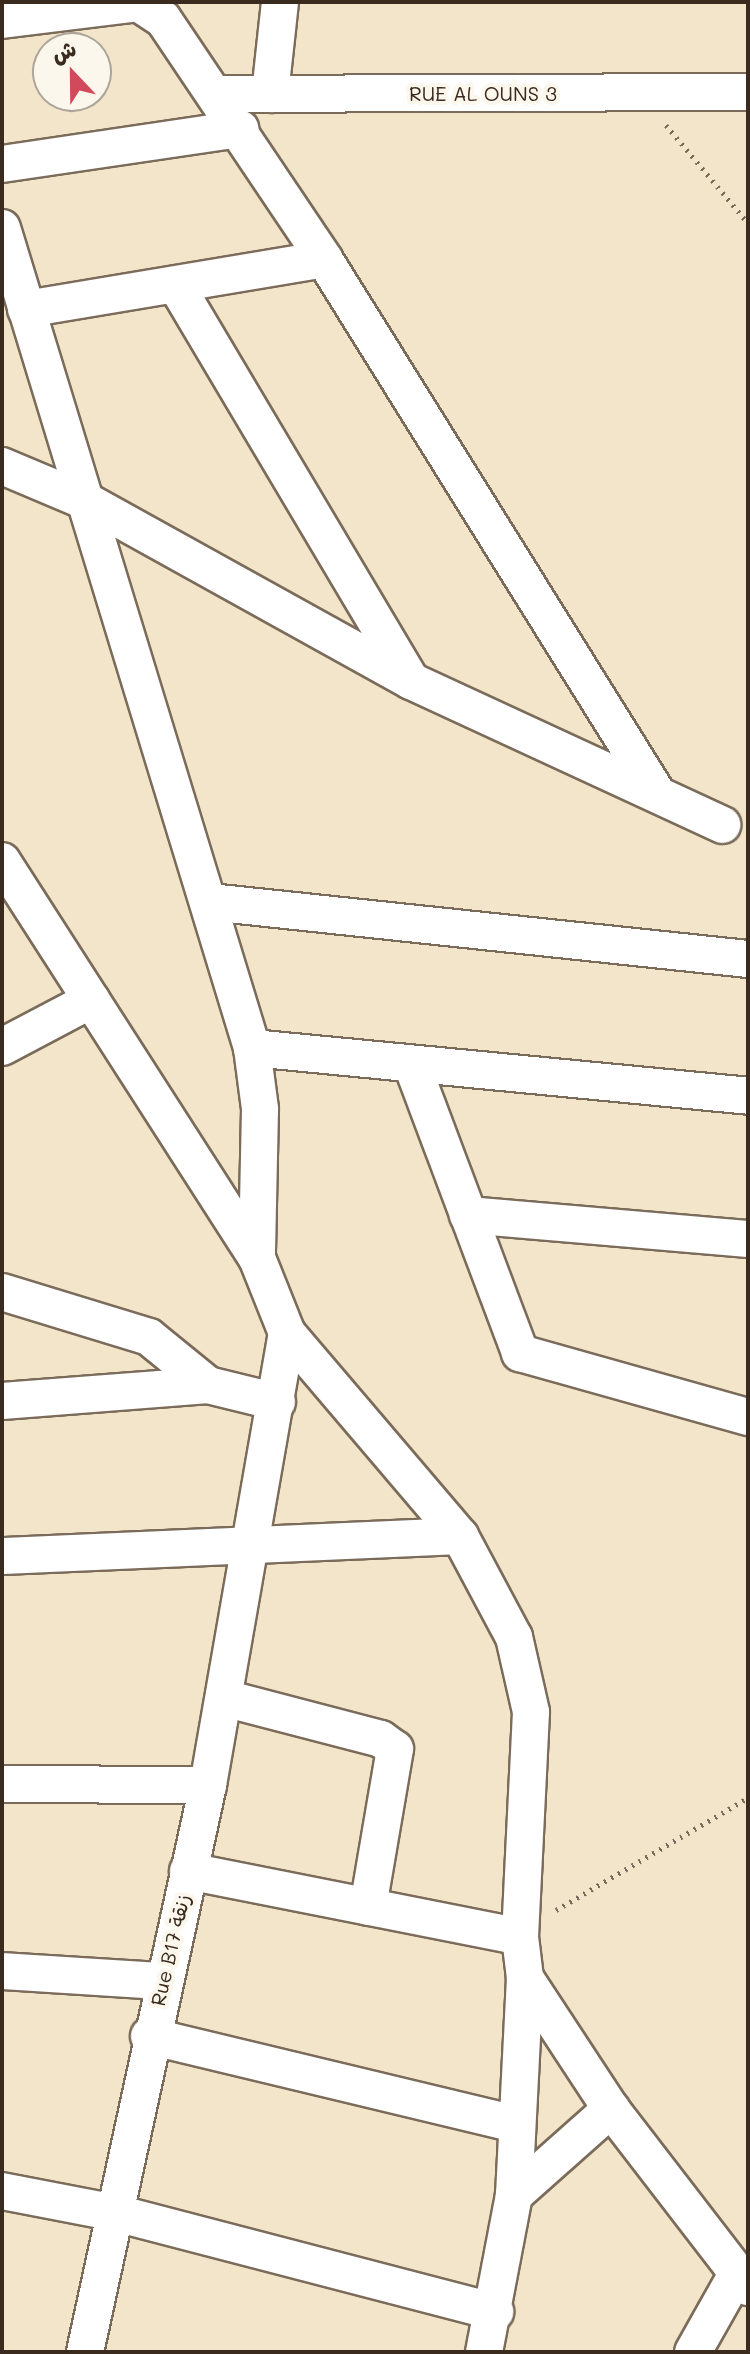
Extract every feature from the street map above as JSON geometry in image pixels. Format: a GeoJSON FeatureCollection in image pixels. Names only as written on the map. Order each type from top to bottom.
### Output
{"type":"FeatureCollection","features":[{"type":"Feature","properties":{"kind":"street"},"geometry":{"type":"LineString","coordinates":[[270,94],[280,2]]}},
{"type":"Feature","properties":{"kind":"street"},"geometry":{"type":"LineString","coordinates":[[2,20],[138,3],[163,19],[217,94],[324,259],[655,790]]}},
{"type":"Feature","properties":{"kind":"street","name":"RUE AL OUNS 3"},"geometry":{"type":"LineString","coordinates":[[217,94],[748,92]]}},
{"type":"Feature","properties":{"kind":"street"},"geometry":{"type":"LineString","coordinates":[[2,164],[240,129]]}},
{"type":"Feature","properties":{"kind":"street"},"geometry":{"type":"LineString","coordinates":[[2,228],[90,503],[252,1048],[260,1120],[257,1258]]}},
{"type":"Feature","properties":{"kind":"street"},"geometry":{"type":"LineString","coordinates":[[26,309],[324,259]]}},
{"type":"Feature","properties":{"kind":"street"},"geometry":{"type":"LineString","coordinates":[[176,285],[411,681]]}},
{"type":"Feature","properties":{"kind":"street"},"geometry":{"type":"LineString","coordinates":[[2,466],[90,503],[411,681],[655,790],[722,825]]}},
{"type":"Feature","properties":{"kind":"street"},"geometry":{"type":"LineString","coordinates":[[6,876],[91,1000],[257,1258],[287,1333],[460,1536],[514,1637],[531,1712],[520,1937],[525,1978],[515,2124],[514,2195],[495,2312],[484,2352]]}},
{"type":"Feature","properties":{"kind":"street"},"geometry":{"type":"LineString","coordinates":[[210,902],[748,959]]}},
{"type":"Feature","properties":{"kind":"street"},"geometry":{"type":"LineString","coordinates":[[2,1047],[91,1000]]}},
{"type":"Feature","properties":{"kind":"street"},"geometry":{"type":"LineString","coordinates":[[252,1048],[748,1096]]}},
{"type":"Feature","properties":{"kind":"street"},"geometry":{"type":"LineString","coordinates":[[412,1065],[526,1358],[748,1417]]}},
{"type":"Feature","properties":{"kind":"street"},"geometry":{"type":"LineString","coordinates":[[468,1215],[748,1239]]}},
{"type":"Feature","properties":{"kind":"street"},"geometry":{"type":"LineString","coordinates":[[2,1292],[149,1337],[208,1385]]}},
{"type":"Feature","properties":{"kind":"street","name":"Rue B17 زنقة"},"geometry":{"type":"LineString","coordinates":[[85,2352],[116,2213],[149,2036],[208,1785],[287,1333]]}},
{"type":"Feature","properties":{"kind":"street"},"geometry":{"type":"LineString","coordinates":[[2,1401],[208,1385],[277,1402]]}},
{"type":"Feature","properties":{"kind":"street"},"geometry":{"type":"LineString","coordinates":[[2,1556],[460,1536]]}},
{"type":"Feature","properties":{"kind":"street"},"geometry":{"type":"LineString","coordinates":[[224,1698],[381,1739],[395,1749],[368,1907]]}},
{"type":"Feature","properties":{"kind":"street"},"geometry":{"type":"LineString","coordinates":[[2,1784],[208,1785]]}},
{"type":"Feature","properties":{"kind":"street"},"geometry":{"type":"LineString","coordinates":[[188,1871],[520,1937]]}},
{"type":"Feature","properties":{"kind":"street"},"geometry":{"type":"LineString","coordinates":[[2,1971],[162,1981]]}},
{"type":"Feature","properties":{"kind":"street"},"geometry":{"type":"LineString","coordinates":[[525,1978],[611,2109],[743,2280],[693,2352]]}},
{"type":"Feature","properties":{"kind":"street"},"geometry":{"type":"LineString","coordinates":[[149,2036],[515,2124]]}},
{"type":"Feature","properties":{"kind":"street"},"geometry":{"type":"LineString","coordinates":[[514,2195],[611,2109]]}},
{"type":"Feature","properties":{"kind":"street"},"geometry":{"type":"LineString","coordinates":[[2,2191],[116,2213],[495,2312]]}},
{"type":"Feature","properties":{"kind":"path"},"geometry":{"type":"LineString","coordinates":[[641,92],[714,190],[748,223]]}},
{"type":"Feature","properties":{"kind":"path"},"geometry":{"type":"LineString","coordinates":[[520,1937],[575,1895],[711,1826],[748,1798]]}}]}
